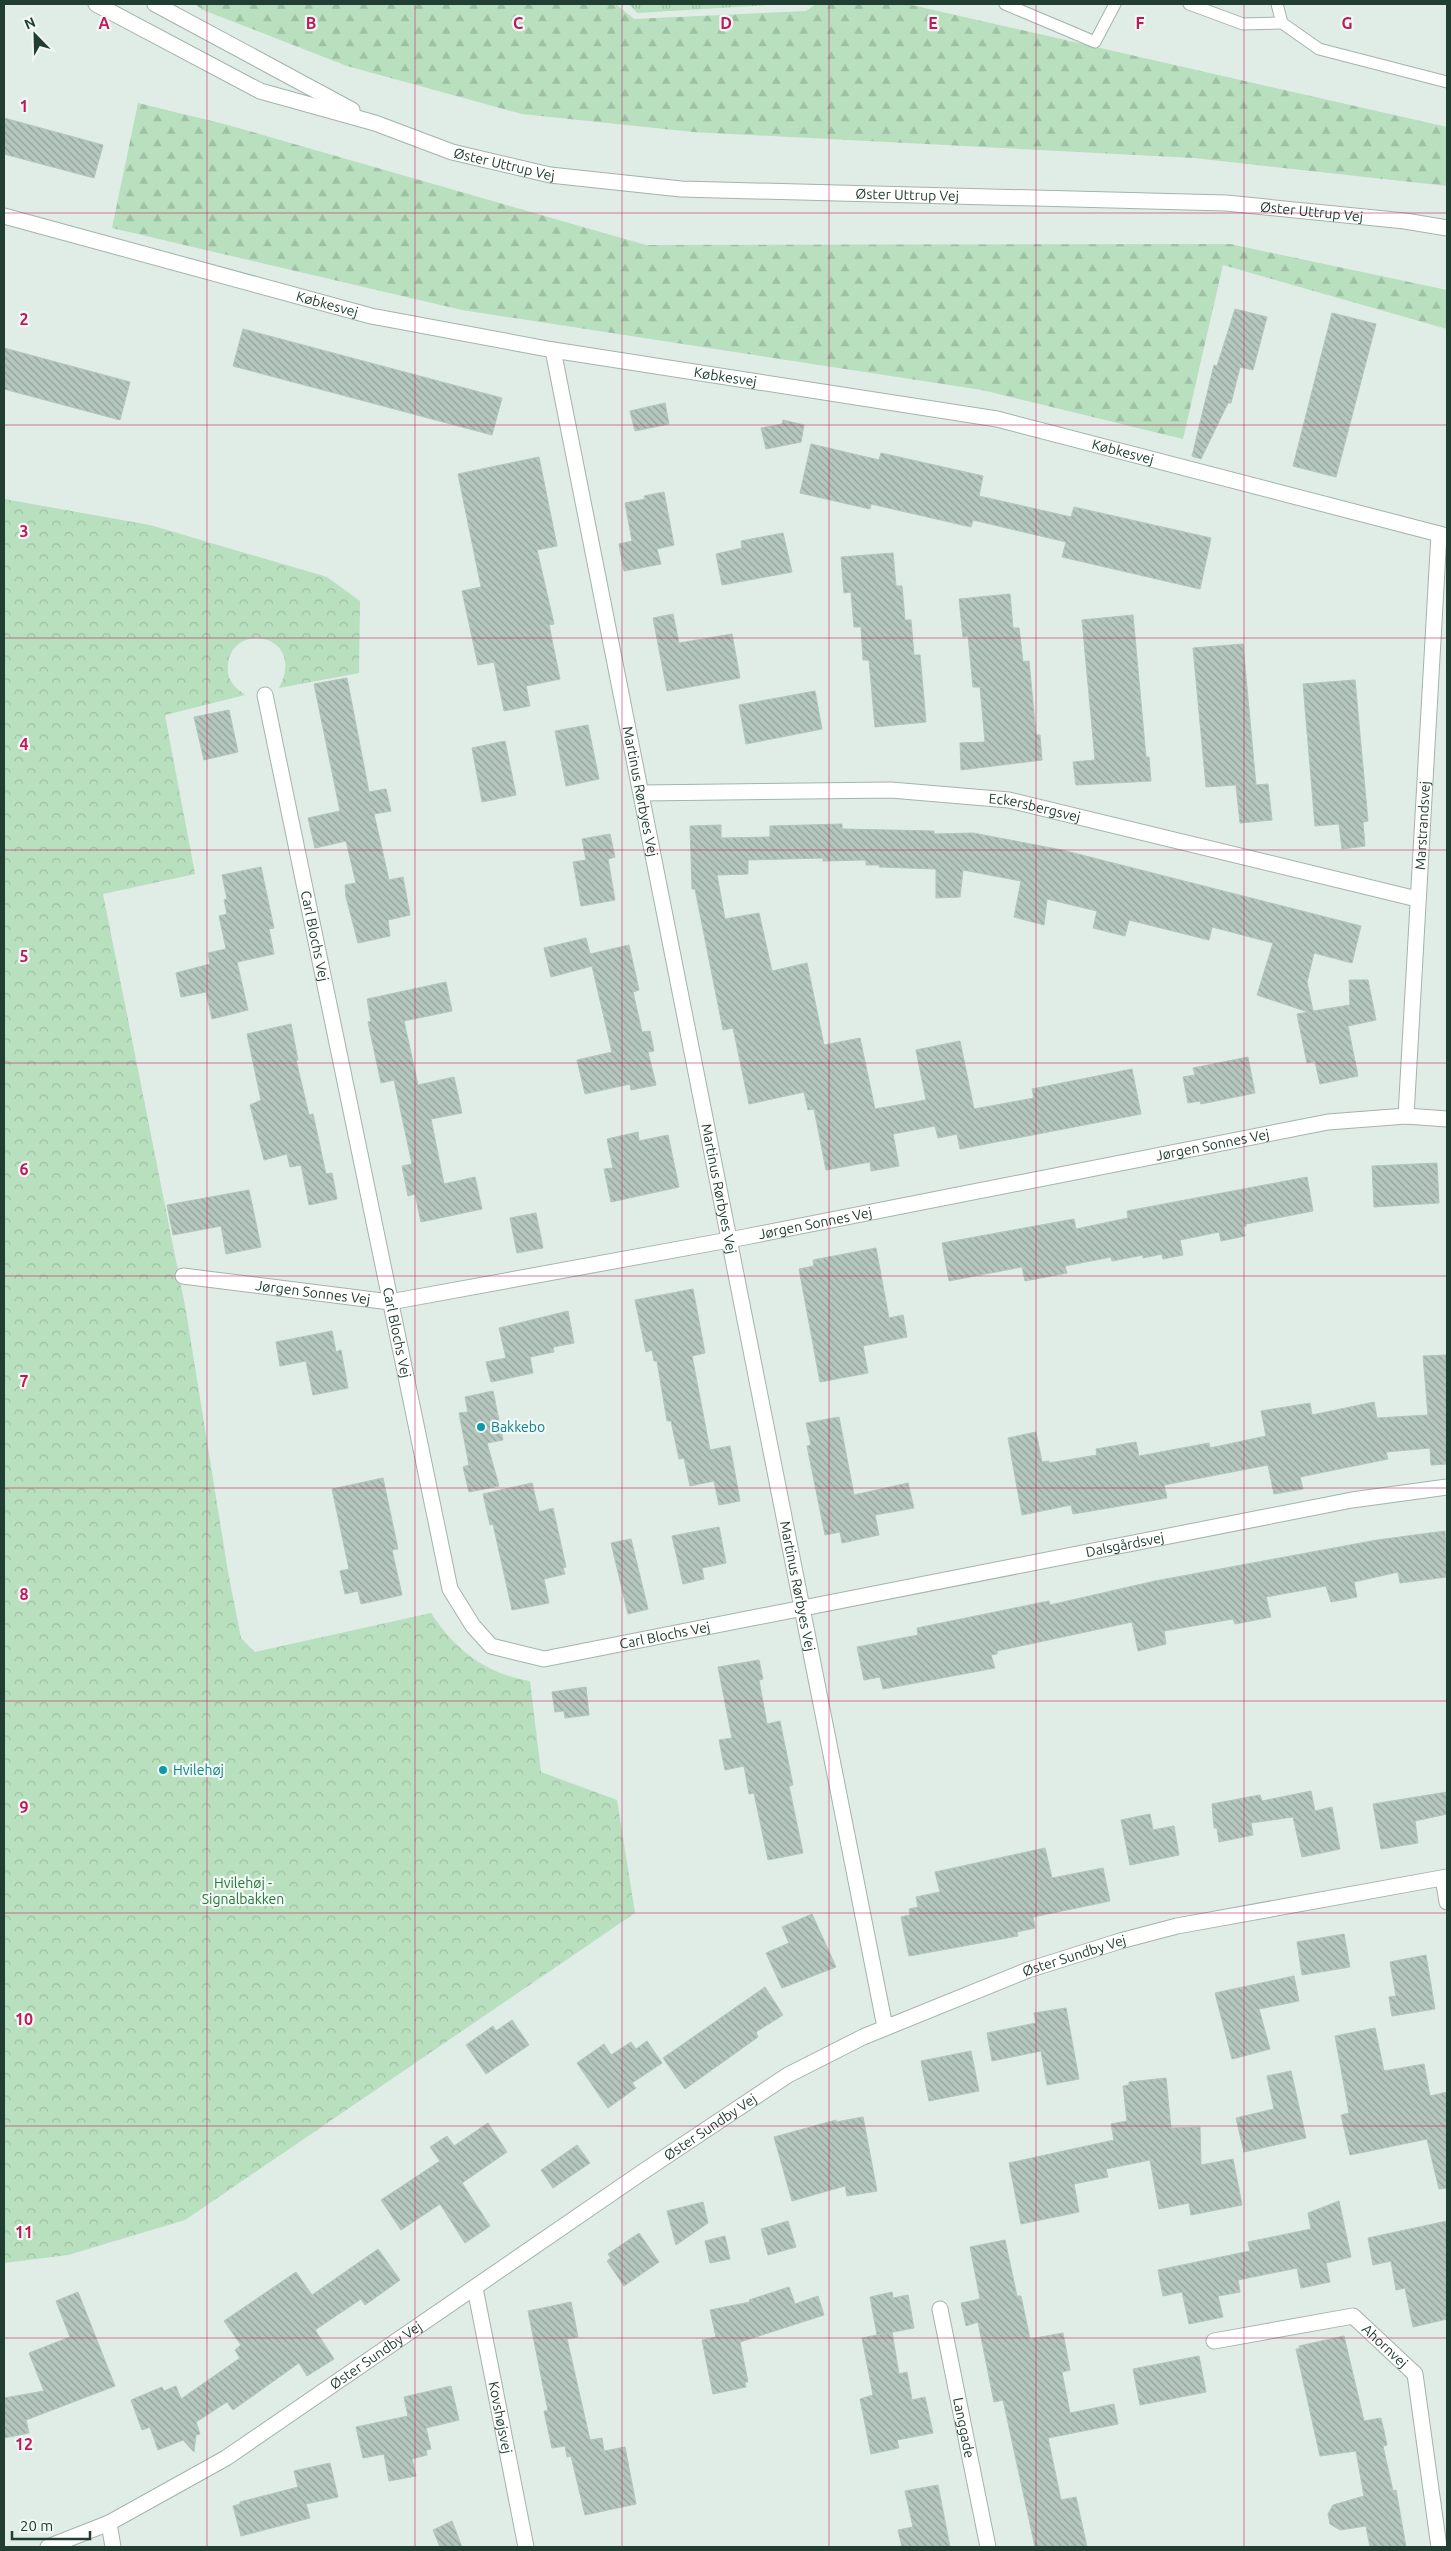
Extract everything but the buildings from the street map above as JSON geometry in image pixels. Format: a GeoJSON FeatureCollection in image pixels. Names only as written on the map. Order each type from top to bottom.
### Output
{"type":"FeatureCollection","features":[{"type":"Feature","properties":{"kind":"street","name":"Øster Uttrup Vej"},"geometry":{"type":"LineString","coordinates":[[96,4],[260,91],[375,123],[452,152],[550,175],[672,188],[1226,203],[1405,221],[1447,228]]}},
{"type":"Feature","properties":{"kind":"street","name":"Øster Uttrup Vej"},"geometry":{"type":"LineString","coordinates":[[154,4],[375,123]]}},
{"type":"Feature","properties":{"kind":"street","name":"Købkesvej"},"geometry":{"type":"LineString","coordinates":[[4,216],[370,316],[553,350],[997,419],[1443,535]]}},
{"type":"Feature","properties":{"kind":"street","name":"Martinus Rørbyes Vej"},"geometry":{"type":"LineString","coordinates":[[553,350],[885,2027]]}},
{"type":"Feature","properties":{"kind":"street","name":"Marstrandsvej"},"geometry":{"type":"LineString","coordinates":[[1406,1116],[1417,899],[1443,535]]}},
{"type":"Feature","properties":{"kind":"street","name":"Carl Blochs Vej"},"geometry":{"type":"LineString","coordinates":[[265,695],[450,1589],[473,1626],[491,1646],[544,1659],[803,1609]]}},
{"type":"Feature","properties":{"kind":"street","name":"Eckersbergsvej"},"geometry":{"type":"LineString","coordinates":[[642,793],[891,790],[1009,800],[1417,899]]}},
{"type":"Feature","properties":{"kind":"street","name":"Jørgen Sonnes Vej"},"geometry":{"type":"LineString","coordinates":[[183,1276],[390,1302],[730,1239],[1328,1122],[1406,1116],[1447,1119]]}},
{"type":"Feature","properties":{"kind":"street","name":"Dalsgårdsvej"},"geometry":{"type":"LineString","coordinates":[[803,1609],[1352,1500],[1447,1487]]}},
{"type":"Feature","properties":{"kind":"street","name":"Øster Sundby Vej"},"geometry":{"type":"LineString","coordinates":[[48,2547],[109,2523],[226,2458],[644,2171],[788,2075],[885,2027],[1028,1970],[1120,1941],[1177,1926],[1445,1878]]}},
{"type":"Feature","properties":{"kind":"street"},"geometry":{"type":"LineString","coordinates":[[1445,1878],[1447,1902]]}},
{"type":"Feature","properties":{"kind":"street","name":"Kovshøjsvej"},"geometry":{"type":"LineString","coordinates":[[475,2288],[526,2547]]}},
{"type":"Feature","properties":{"kind":"street","name":"Langgade"},"geometry":{"type":"LineString","coordinates":[[940,2309],[988,2547]]}},
{"type":"Feature","properties":{"kind":"street","name":"Ahornvej"},"geometry":{"type":"LineString","coordinates":[[1214,2341],[1353,2316],[1415,2374],[1439,2547]]}},
{"type":"Feature","properties":{"kind":"street"},"geometry":{"type":"LineString","coordinates":[[109,2523],[113,2547]]}},
{"type":"Feature","properties":{"kind":"lane"},"geometry":{"type":"LineString","coordinates":[[1005,4],[1095,42],[1115,4]]}},
{"type":"Feature","properties":{"kind":"lane"},"geometry":{"type":"LineString","coordinates":[[1189,4],[1242,24],[1282,23],[1319,49],[1447,82]]}},
{"type":"Feature","properties":{"kind":"lane"},"geometry":{"type":"LineString","coordinates":[[1277,4],[1282,23]]}},
{"type":"Feature","properties":{"kind":"green space"},"geometry":{"type":"Polygon","coordinates":[[[195,4],[616,4],[634,19],[806,11],[816,4],[907,4],[1447,127],[1447,186],[1194,158],[693,132],[522,114],[347,66],[203,10],[195,4]]]}},
{"type":"Feature","properties":{"kind":"green space"},"geometry":{"type":"Polygon","coordinates":[[[629,4],[783,4],[637,13],[629,4]]]}},
{"type":"Feature","properties":{"kind":"green space"},"geometry":{"type":"Polygon","coordinates":[[[138,103],[228,125],[646,245],[1230,244],[1447,290],[1447,329],[1223,265],[1183,439],[982,390],[462,310],[112,228],[138,103]]]}},
{"type":"Feature","properties":{"kind":"green space","name":"Hvilehøj - Signalbakken"},"geometry":{"type":"Polygon","coordinates":[[[4,499],[150,525],[327,577],[360,601],[359,673],[279,688],[285,671],[284,657],[278,647],[268,640],[257,638],[245,640],[235,647],[229,658],[228,667],[232,683],[245,695],[165,715],[195,874],[103,894],[186,1311],[228,1572],[241,1638],[255,1652],[431,1613],[450,1638],[473,1658],[499,1673],[530,1681],[541,1772],[617,1800],[635,1913],[185,2220],[68,2255],[4,2263],[4,499]]]}},
{"type":"Feature","properties":{"kind":"place","name":"Bakkebo"},"geometry":{"type":"Point","coordinates":[481,1427]}},
{"type":"Feature","properties":{"kind":"place","name":"Hvilehøj"},"geometry":{"type":"Point","coordinates":[163,1770]}}]}
